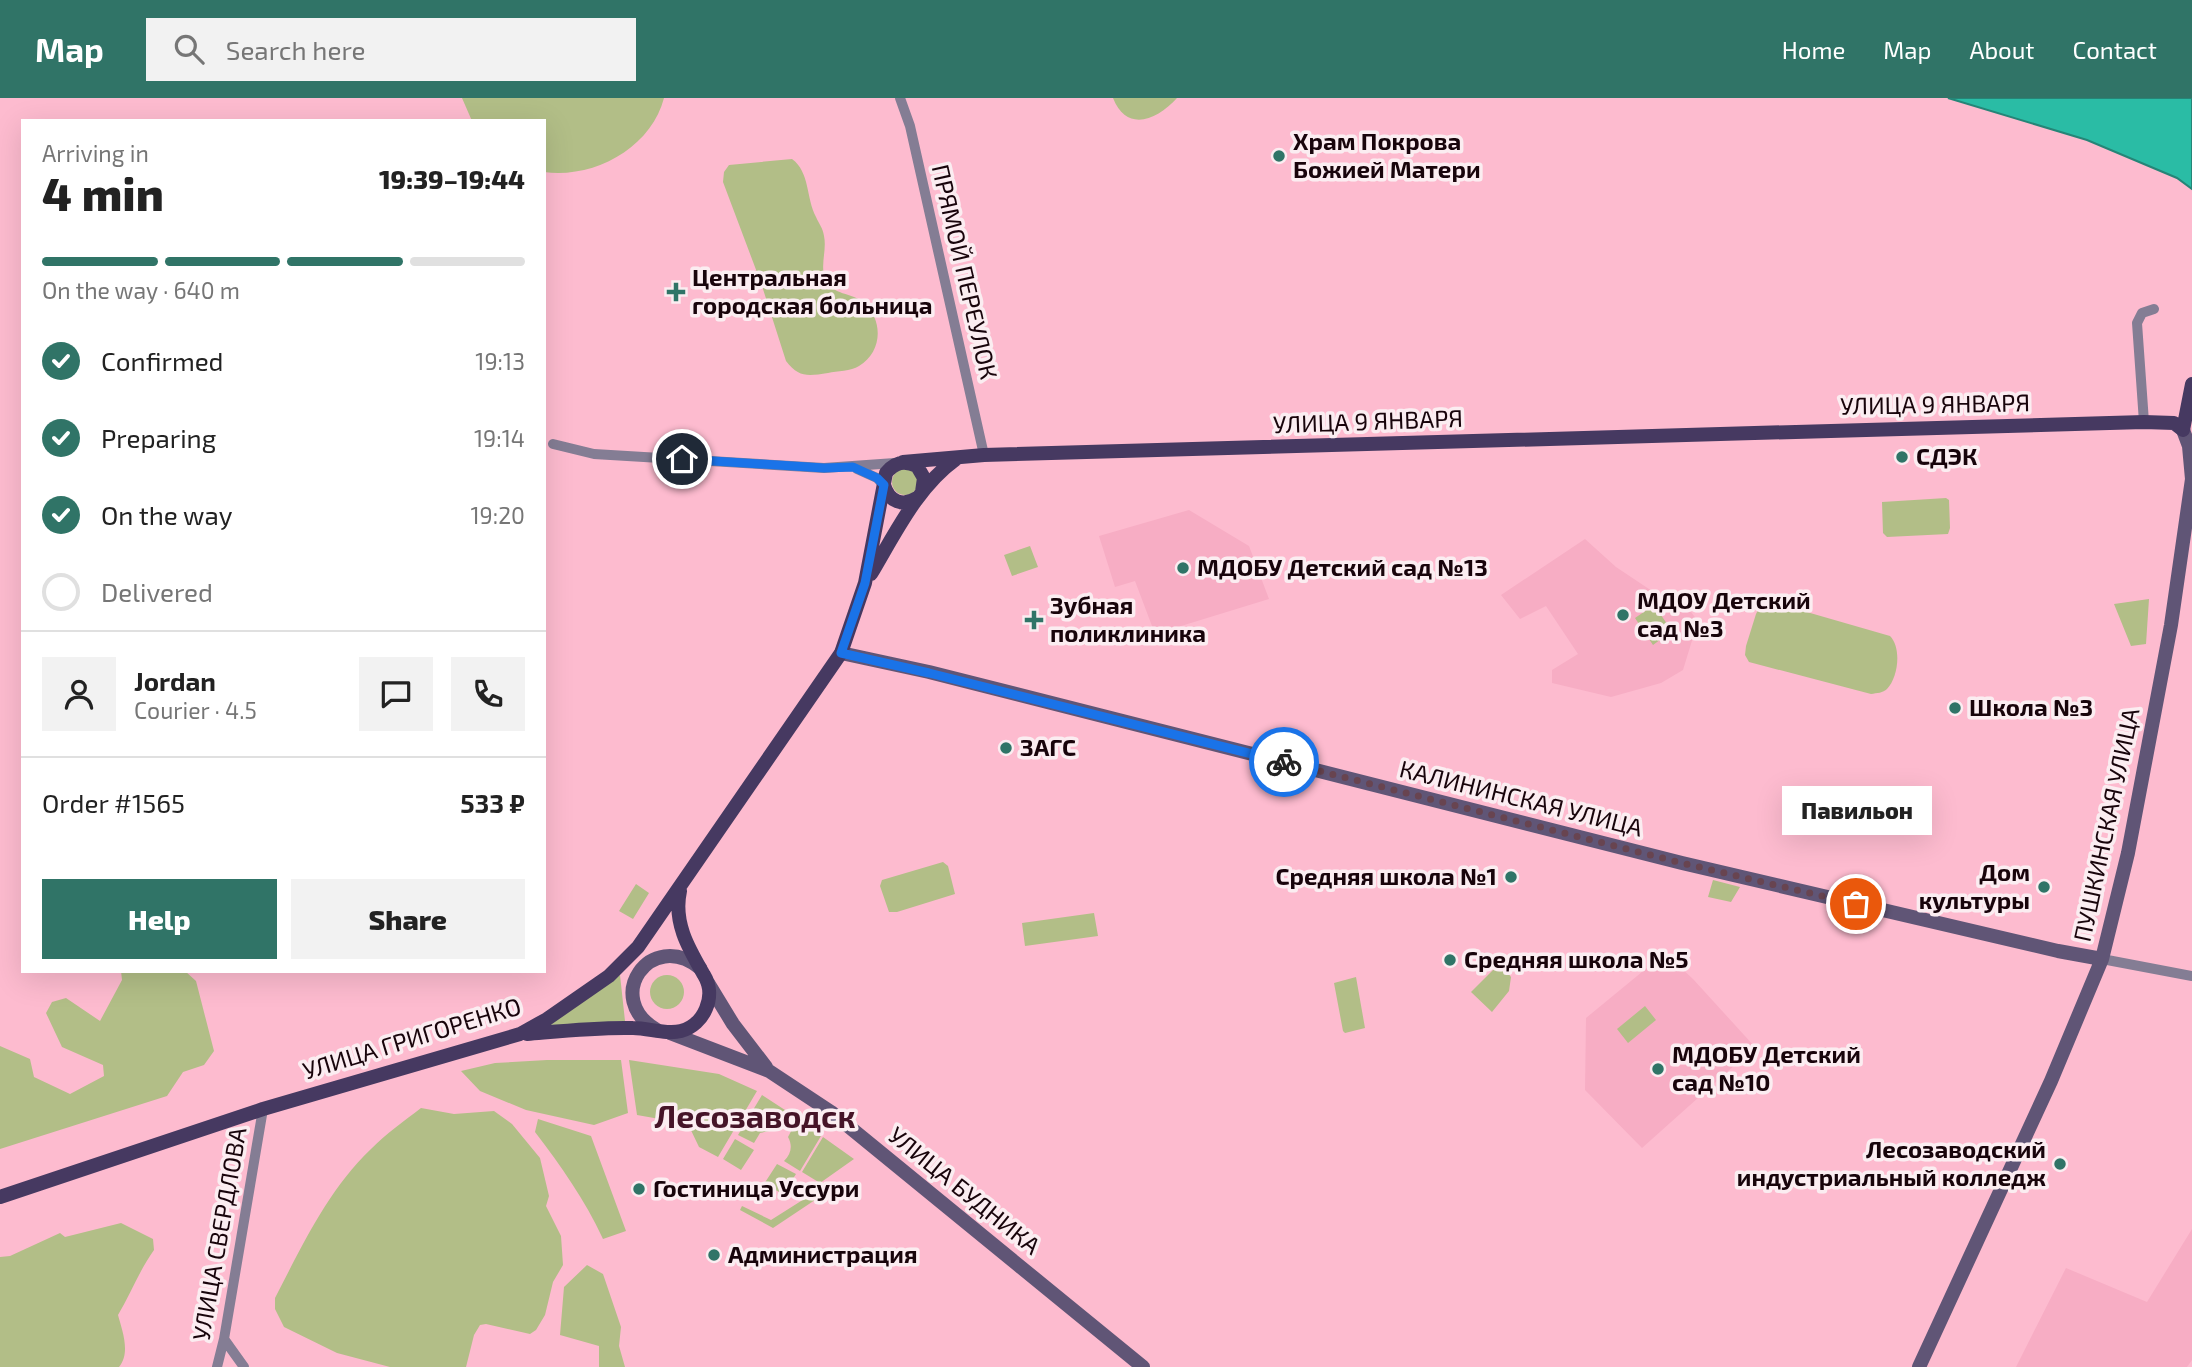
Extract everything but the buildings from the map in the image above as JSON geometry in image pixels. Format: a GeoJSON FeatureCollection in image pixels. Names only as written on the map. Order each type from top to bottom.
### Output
{"type":"FeatureCollection","features":[{"type":"Feature","properties":{"kind":"main road","name":"ПУШКИНСКАЯ УЛИЦА"},"geometry":{"type":"LineString","coordinates":[[1919,1367],[2051,1081],[2102,959],[2125,864],[2171,625],[2192,479],[2189,446],[2183,430],[2192,384]]}},
{"type":"Feature","properties":{"kind":"main road","name":"УЛИЦА 9 ЯНВАРЯ"},"geometry":{"type":"LineString","coordinates":[[903,462],[984,455],[2144,422],[2174,424],[2183,430]]}},
{"type":"Feature","properties":{"kind":"main road"},"geometry":{"type":"LineString","coordinates":[[884,485],[889,497],[907,503],[920,495],[936,475],[957,458]]}},
{"type":"Feature","properties":{"kind":"main road"},"geometry":{"type":"LineString","coordinates":[[896,463],[917,466],[922,472],[925,485],[865,583],[886,473],[896,463]]}},
{"type":"Feature","properties":{"kind":"main road","name":"УЛИЦА ГРИГОРЕНКО"},"geometry":{"type":"LineString","coordinates":[[0,1197],[263,1109],[520,1034],[547,1019],[608,976],[641,942],[682,886],[841,653],[865,583]]}},
{"type":"Feature","properties":{"kind":"main road","name":"КАЛИНИНСКАЯ УЛИЦА"},"geometry":{"type":"LineString","coordinates":[[841,653],[1682,863],[2102,959]]}},
{"type":"Feature","properties":{"kind":"main road"},"geometry":{"type":"LineString","coordinates":[[682,886],[678,900],[680,925],[686,944],[733,1024],[769,1071]]}},
{"type":"Feature","properties":{"kind":"main road"},"geometry":{"type":"LineString","coordinates":[[641,942],[643,967]]}},
{"type":"Feature","properties":{"kind":"main road"},"geometry":{"type":"LineString","coordinates":[[665,955],[678,956],[690,960],[703,974],[709,991],[708,1003],[703,1015],[694,1025],[683,1031],[664,1032],[646,1024],[638,1014],[632,990],[636,977],[653,959],[665,955]]}},
{"type":"Feature","properties":{"kind":"main road"},"geometry":{"type":"LineString","coordinates":[[608,976],[643,967]]}},
{"type":"Feature","properties":{"kind":"main road","name":"УЛИЦА БУДНИКА"},"geometry":{"type":"LineString","coordinates":[[520,1034],[613,1028],[664,1032],[769,1071],[831,1112],[1143,1367]]}},
{"type":"Feature","properties":{"kind":"street","name":"ПРЯМОЙ ПЕРЕУЛОК"},"geometry":{"type":"LineString","coordinates":[[900,98],[910,126],[984,455]]}},
{"type":"Feature","properties":{"kind":"street"},"geometry":{"type":"LineString","coordinates":[[2144,422],[2137,323],[2142,313],[2154,309]]}},
{"type":"Feature","properties":{"kind":"street","name":"УЛИЦА 9 ЯНВАРЯ"},"geometry":{"type":"LineString","coordinates":[[553,444],[594,454],[824,468],[903,462]]}},
{"type":"Feature","properties":{"kind":"street"},"geometry":{"type":"LineString","coordinates":[[853,467],[877,478],[884,485]]}},
{"type":"Feature","properties":{"kind":"street","name":"КАЛИНИНСКАЯ УЛИЦА"},"geometry":{"type":"LineString","coordinates":[[2102,959],[2192,976]]}},
{"type":"Feature","properties":{"kind":"street","name":"УЛИЦА СВЕРДЛОВА"},"geometry":{"type":"LineString","coordinates":[[217,1367],[263,1109]]}},
{"type":"Feature","properties":{"kind":"street"},"geometry":{"type":"LineString","coordinates":[[224,1339],[244,1367]]}},
{"type":"Feature","properties":{"kind":"shaded area"},"geometry":{"type":"Polygon","coordinates":[[[462,98],[664,98],[647,132],[634,145],[601,165],[563,173],[546,172],[546,119],[471,119],[462,98]]]}},
{"type":"Feature","properties":{"kind":"shaded area"},"geometry":{"type":"Polygon","coordinates":[[[1113,98],[1177,98],[1152,117],[1134,119],[1119,109],[1113,98]]]}},
{"type":"Feature","properties":{"kind":"shaded area"},"geometry":{"type":"Polygon","coordinates":[[[1948,98],[2192,98],[2192,189],[2177,178],[2087,140],[1948,98]]]}},
{"type":"Feature","properties":{"kind":"shaded area"},"geometry":{"type":"Polygon","coordinates":[[[792,159],[798,164],[805,178],[813,210],[823,233],[823,268],[828,284],[864,303],[875,318],[878,336],[876,345],[867,360],[852,369],[815,375],[804,374],[786,361],[761,283],[723,182],[724,172],[729,165],[792,159]]]}},
{"type":"Feature","properties":{"kind":"shaded area"},"geometry":{"type":"Polygon","coordinates":[[[905,469],[914,473],[918,482],[914,491],[905,495],[896,491],[892,482],[896,473],[905,469]]]}},
{"type":"Feature","properties":{"kind":"shaded area"},"geometry":{"type":"Polygon","coordinates":[[[1949,500],[1948,534],[1887,537],[1883,533],[1882,502],[1949,500]]]}},
{"type":"Feature","properties":{"kind":"shaded area","name":"МДОБУ Детский сад №13"},"geometry":{"type":"Polygon","coordinates":[[[1189,510],[1249,546],[1269,599],[1155,634],[1135,581],[1115,587],[1099,536],[1189,510]]]}},
{"type":"Feature","properties":{"kind":"shaded area","name":"МДОУ Детский сад №3"},"geometry":{"type":"Polygon","coordinates":[[[1585,539],[1616,567],[1691,612],[1698,621],[1683,670],[1661,683],[1611,697],[1552,683],[1552,670],[1578,654],[1546,606],[1520,619],[1501,595],[1585,539]]]}},
{"type":"Feature","properties":{"kind":"shaded area"},"geometry":{"type":"Polygon","coordinates":[[[1030,546],[1038,567],[1012,576],[1004,555],[1030,546]]]}},
{"type":"Feature","properties":{"kind":"shaded area"},"geometry":{"type":"Polygon","coordinates":[[[2149,599],[2146,644],[2131,646],[2114,604],[2149,599]]]}},
{"type":"Feature","properties":{"kind":"shaded area"},"geometry":{"type":"Polygon","coordinates":[[[1769,603],[1890,636],[1897,655],[1896,671],[1891,684],[1884,691],[1871,694],[1749,662],[1745,655],[1746,646],[1756,614],[1759,608],[1769,603]]]}},
{"type":"Feature","properties":{"kind":"shaded area"},"geometry":{"type":"Polygon","coordinates":[[[1654,605],[1672,631],[1653,645],[1635,618],[1654,605]]]}},
{"type":"Feature","properties":{"kind":"shaded area"},"geometry":{"type":"Polygon","coordinates":[[[943,862],[948,866],[955,894],[897,912],[889,912],[880,886],[882,880],[943,862]]]}},
{"type":"Feature","properties":{"kind":"shaded area"},"geometry":{"type":"Polygon","coordinates":[[[1713,880],[1740,887],[1731,902],[1708,897],[1713,880]]]}},
{"type":"Feature","properties":{"kind":"shaded area"},"geometry":{"type":"Polygon","coordinates":[[[636,884],[649,893],[633,919],[619,911],[636,884]]]}},
{"type":"Feature","properties":{"kind":"shaded area"},"geometry":{"type":"Polygon","coordinates":[[[1094,913],[1098,936],[1025,946],[1022,923],[1094,913]]]}},
{"type":"Feature","properties":{"kind":"shaded area","name":"МДОБУ Детский сад №10"},"geometry":{"type":"Polygon","coordinates":[[[1665,953],[1693,979],[1755,1047],[1642,1148],[1585,1090],[1586,1018],[1665,953]]]}},
{"type":"Feature","properties":{"kind":"shaded area"},"geometry":{"type":"Polygon","coordinates":[[[1500,963],[1511,977],[1509,991],[1492,1012],[1471,992],[1500,963]]]}},
{"type":"Feature","properties":{"kind":"shaded area"},"geometry":{"type":"Polygon","coordinates":[[[121,973],[187,973],[196,981],[214,1051],[204,1065],[183,1072],[167,1096],[0,1149],[0,1046],[30,1059],[34,1077],[70,1094],[104,1076],[103,1065],[62,1047],[46,1013],[52,1002],[66,998],[100,1021],[122,980],[121,973]]]}},
{"type":"Feature","properties":{"kind":"shaded area"},"geometry":{"type":"Polygon","coordinates":[[[620,975],[625,1021],[540,1027],[620,975]]]}},
{"type":"Feature","properties":{"kind":"shaded area"},"geometry":{"type":"Polygon","coordinates":[[[667,975],[679,980],[684,992],[679,1004],[667,1009],[655,1004],[650,992],[655,980],[667,975]]]}},
{"type":"Feature","properties":{"kind":"shaded area"},"geometry":{"type":"Polygon","coordinates":[[[1356,977],[1365,1028],[1345,1033],[1334,983],[1356,977]]]}},
{"type":"Feature","properties":{"kind":"shaded area"},"geometry":{"type":"Polygon","coordinates":[[[1645,1006],[1656,1020],[1628,1043],[1617,1029],[1645,1006]]]}},
{"type":"Feature","properties":{"kind":"shaded area"},"geometry":{"type":"Polygon","coordinates":[[[621,1060],[628,1113],[594,1125],[526,1110],[480,1091],[461,1071],[495,1063],[621,1060]]]}},
{"type":"Feature","properties":{"kind":"shaded area"},"geometry":{"type":"Polygon","coordinates":[[[629,1060],[719,1074],[757,1091],[718,1157],[699,1147],[688,1124],[637,1115],[629,1060]]]}},
{"type":"Feature","properties":{"kind":"shaded area"},"geometry":{"type":"Polygon","coordinates":[[[762,1095],[785,1110],[774,1130],[760,1133],[754,1143],[738,1135],[762,1095]]]}},
{"type":"Feature","properties":{"kind":"shaded area"},"geometry":{"type":"Polygon","coordinates":[[[421,1108],[454,1114],[494,1111],[512,1124],[540,1158],[549,1196],[546,1206],[561,1236],[563,1265],[553,1282],[545,1315],[536,1330],[530,1334],[480,1325],[474,1335],[466,1367],[390,1367],[337,1353],[284,1327],[275,1309],[275,1298],[295,1259],[342,1182],[377,1143],[421,1108]]]}},
{"type":"Feature","properties":{"kind":"shaded area"},"geometry":{"type":"Polygon","coordinates":[[[538,1119],[591,1136],[626,1231],[603,1239],[572,1184],[535,1132],[538,1119]]]}},
{"type":"Feature","properties":{"kind":"shaded area"},"geometry":{"type":"Polygon","coordinates":[[[797,1120],[821,1136],[800,1171],[784,1161],[790,1150],[788,1137],[797,1120]]]}},
{"type":"Feature","properties":{"kind":"shaded area"},"geometry":{"type":"Polygon","coordinates":[[[823,1137],[854,1159],[820,1183],[802,1172],[823,1137]]]}},
{"type":"Feature","properties":{"kind":"shaded area"},"geometry":{"type":"Polygon","coordinates":[[[735,1139],[754,1150],[741,1170],[723,1159],[735,1139]]]}},
{"type":"Feature","properties":{"kind":"shaded area"},"geometry":{"type":"Polygon","coordinates":[[[777,1164],[796,1174],[783,1194],[764,1184],[777,1164]]]}},
{"type":"Feature","properties":{"kind":"shaded area"},"geometry":{"type":"Polygon","coordinates":[[[820,1189],[827,1192],[773,1228],[740,1210],[742,1206],[771,1220],[820,1189]]]}},
{"type":"Feature","properties":{"kind":"shaded area"},"geometry":{"type":"Polygon","coordinates":[[[121,1223],[153,1239],[154,1250],[118,1315],[125,1348],[119,1367],[0,1367],[0,1257],[10,1256],[60,1233],[65,1237],[121,1223]]]}},
{"type":"Feature","properties":{"kind":"shaded area"},"geometry":{"type":"Polygon","coordinates":[[[2192,1229],[2192,1360],[2187,1367],[2016,1367],[2066,1268],[2147,1302],[2192,1229]]]}},
{"type":"Feature","properties":{"kind":"shaded area"},"geometry":{"type":"Polygon","coordinates":[[[587,1265],[603,1274],[621,1327],[619,1346],[625,1367],[599,1367],[599,1346],[560,1335],[564,1287],[587,1265]]]}},
{"type":"Feature","properties":{"kind":"way so far"},"geometry":{"type":"LineString","coordinates":[[1284,762],[1480,813],[1856,904]]}},
{"type":"Feature","properties":{"kind":"place","name":"Храм Покрова Божией Матери"},"geometry":{"type":"Point","coordinates":[1279,156]}},
{"type":"Feature","properties":{"kind":"place","name":"Центральная городская больница"},"geometry":{"type":"Point","coordinates":[676,292]}},
{"type":"Feature","properties":{"kind":"place","name":"СДЭК"},"geometry":{"type":"Point","coordinates":[1902,457]}},
{"type":"Feature","properties":{"kind":"place","name":"МДОБУ Детский сад №13"},"geometry":{"type":"Point","coordinates":[1183,568]}},
{"type":"Feature","properties":{"kind":"place","name":"МДОУ Детский сад №3"},"geometry":{"type":"Point","coordinates":[1623,615]}},
{"type":"Feature","properties":{"kind":"place","name":"Зубная поликлиника"},"geometry":{"type":"Point","coordinates":[1034,620]}},
{"type":"Feature","properties":{"kind":"place","name":"Школа №3"},"geometry":{"type":"Point","coordinates":[1955,708]}},
{"type":"Feature","properties":{"kind":"place","name":"ЗАГС"},"geometry":{"type":"Point","coordinates":[1006,748]}},
{"type":"Feature","properties":{"kind":"place","name":"Средняя школа №1"},"geometry":{"type":"Point","coordinates":[1511,877]}},
{"type":"Feature","properties":{"kind":"place","name":"Дом культуры"},"geometry":{"type":"Point","coordinates":[2044,887]}},
{"type":"Feature","properties":{"kind":"place","name":"Павильон"},"geometry":{"type":"Point","coordinates":[1856,904]}},
{"type":"Feature","properties":{"kind":"place","name":"Средняя школа №5"},"geometry":{"type":"Point","coordinates":[1450,960]}},
{"type":"Feature","properties":{"kind":"place","name":"МДОБУ Детский сад №10"},"geometry":{"type":"Point","coordinates":[1658,1069]}},
{"type":"Feature","properties":{"kind":"place","name":"Лесозаводский индустриальный колледж"},"geometry":{"type":"Point","coordinates":[2060,1164]}},
{"type":"Feature","properties":{"kind":"place","name":"Гостиница Уссури"},"geometry":{"type":"Point","coordinates":[639,1189]}},
{"type":"Feature","properties":{"kind":"place","name":"Администрация"},"geometry":{"type":"Point","coordinates":[714,1255]}},
{"type":"Feature","properties":{"kind":"district","name":"Лесозаводск"},"geometry":{"type":"Point","coordinates":[755,1117]}},
{"type":"Feature","properties":{"kind":"route"},"geometry":{"type":"LineString","coordinates":[[682,459],[824,468],[853,467],[881,481],[884,485],[865,583],[841,653],[1284,762]]}}]}
